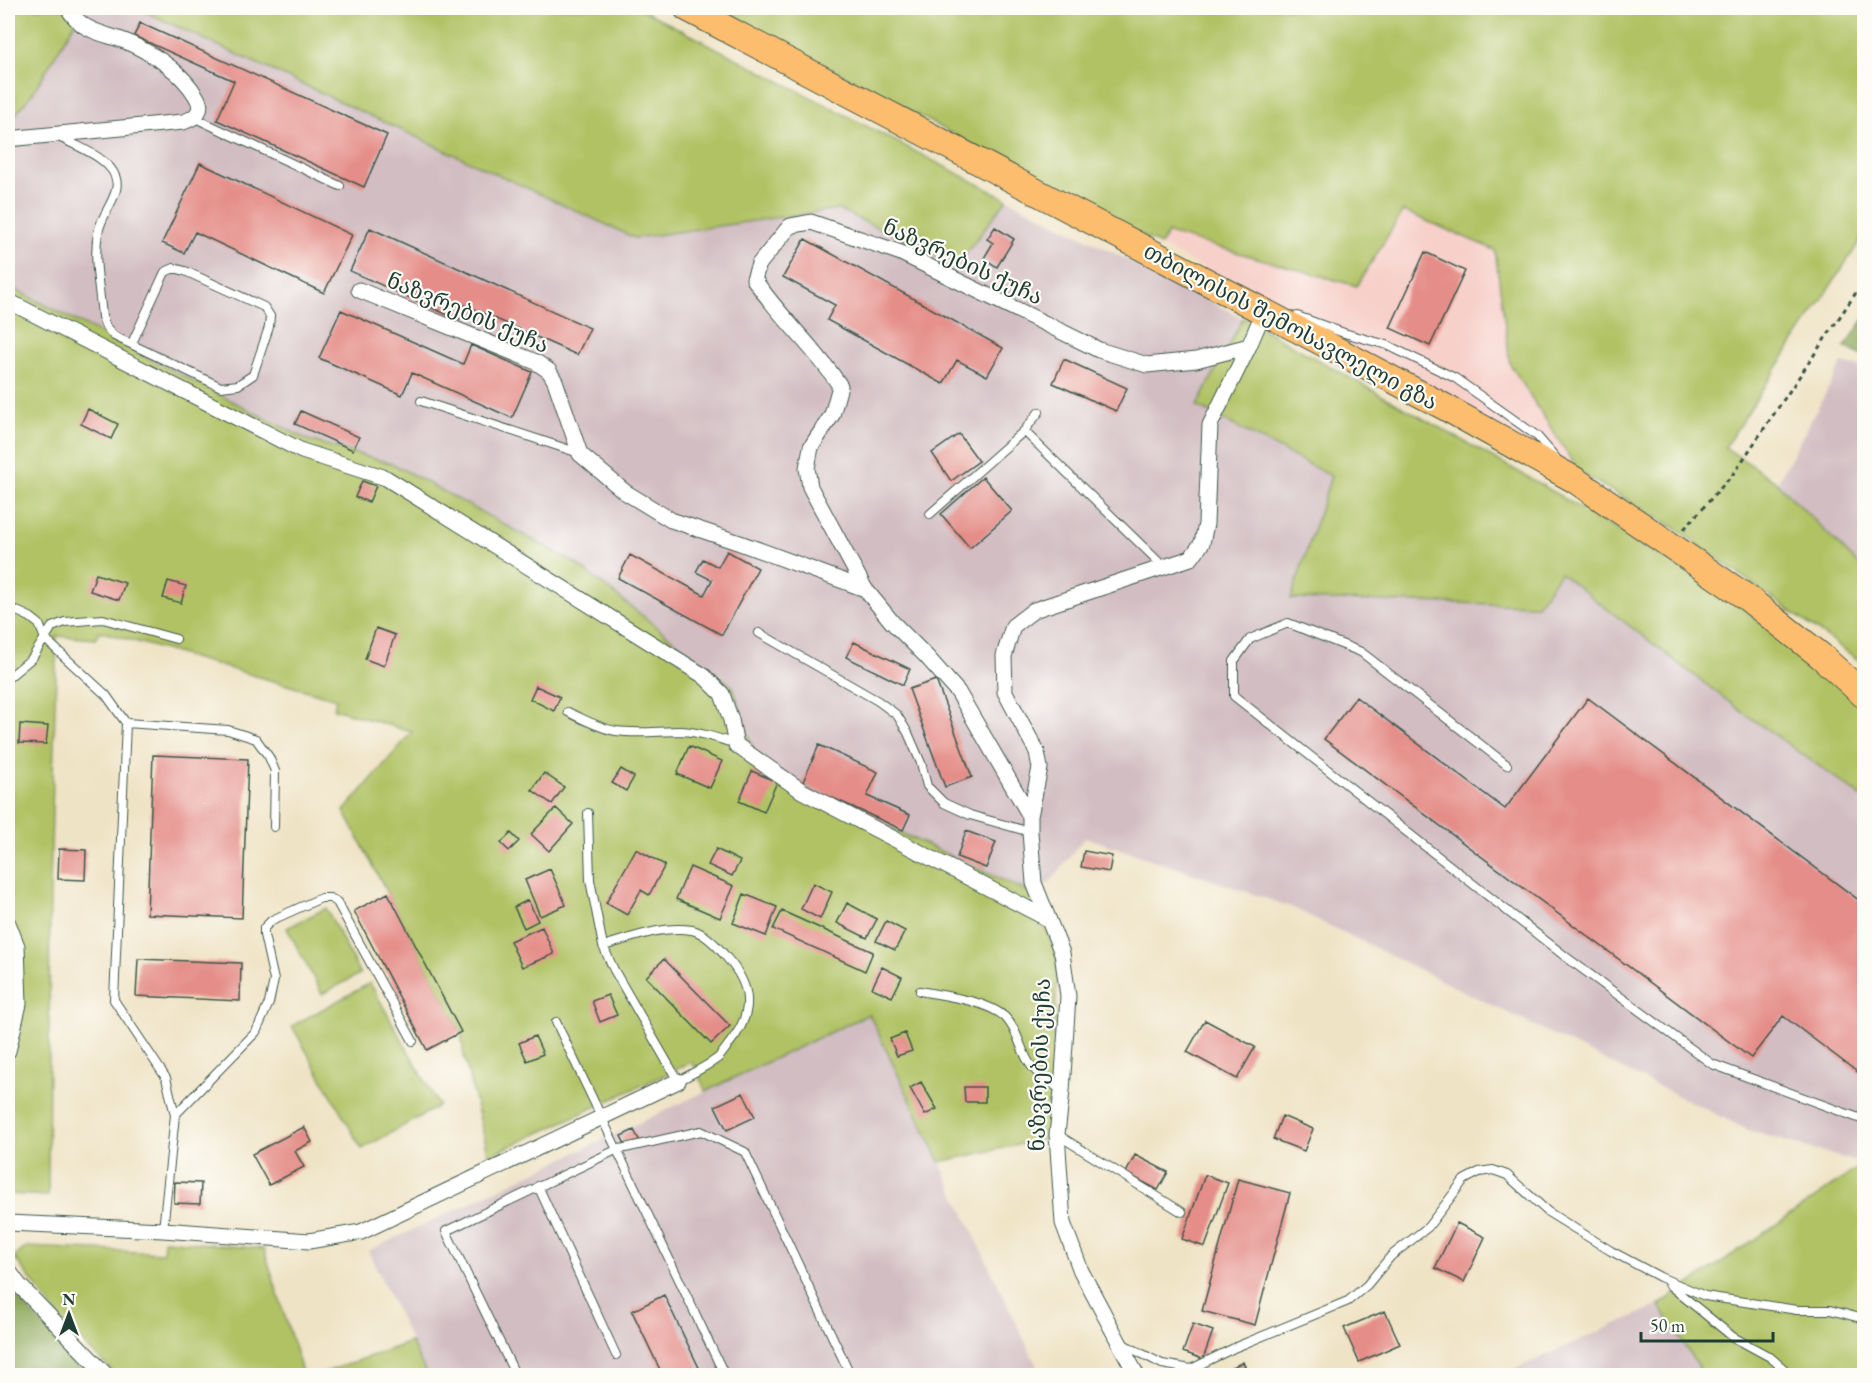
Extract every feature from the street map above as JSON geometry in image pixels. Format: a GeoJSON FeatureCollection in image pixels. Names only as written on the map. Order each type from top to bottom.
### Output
{"type":"FeatureCollection","features":[{"type":"Feature","properties":{"kind":"highway","name":"თბილისის შემოსავლელი გზა"},"geometry":{"type":"LineString","coordinates":[[687,8],[1222,289],[1277,311],[1575,480],[1746,597],[1864,695]]}},
{"type":"Feature","properties":{"kind":"street"},"geometry":{"type":"LineString","coordinates":[[8,139],[183,122],[195,118],[200,108],[199,99],[188,82],[167,64],[128,42],[83,25],[68,8]]}},
{"type":"Feature","properties":{"kind":"street","name":"ნაზვრების ქუჩა"},"geometry":{"type":"LineString","coordinates":[[1030,824],[958,692],[865,590],[810,487],[807,468],[811,447],[832,415],[840,386],[828,368],[764,294],[754,279],[759,264],[790,226],[811,222],[901,253],[1099,351],[1147,364],[1197,360],[1249,346]]}},
{"type":"Feature","properties":{"kind":"street","name":"ნაზვრების ქუჩა"},"geometry":{"type":"LineString","coordinates":[[359,290],[536,362],[549,371],[555,381],[580,454],[625,492],[670,520],[740,543],[865,590]]}},
{"type":"Feature","properties":{"kind":"street"},"geometry":{"type":"LineString","coordinates":[[8,301],[102,351],[303,451],[386,478],[704,675],[722,694],[736,745],[801,791],[1048,919]]}},
{"type":"Feature","properties":{"kind":"street","name":"ნაზვრების ქუჩა"},"geometry":{"type":"LineString","coordinates":[[1137,1376],[1081,1271],[1063,1223],[1057,1134],[1068,996],[1062,953],[1034,883],[1030,824],[1040,768],[1037,752],[1005,692],[1004,656],[1013,626],[1034,610],[1191,558],[1202,543],[1206,524],[1210,425],[1249,346],[1277,311]]}},
{"type":"Feature","properties":{"kind":"street"},"geometry":{"type":"LineString","coordinates":[[8,923],[17,946],[8,1051]]}},
{"type":"Feature","properties":{"kind":"street"},"geometry":{"type":"LineString","coordinates":[[8,1223],[163,1230],[309,1241],[361,1232],[678,1081]]}},
{"type":"Feature","properties":{"kind":"street"},"geometry":{"type":"LineString","coordinates":[[8,1270],[19,1286],[107,1376]]}},
{"type":"Feature","properties":{"kind":"lane"},"geometry":{"type":"LineString","coordinates":[[195,118],[340,186]]}},
{"type":"Feature","properties":{"kind":"lane"},"geometry":{"type":"LineString","coordinates":[[55,135],[96,156],[110,167],[117,179],[116,190],[103,216],[97,247],[102,316],[106,327],[114,336],[221,387],[238,385],[254,375],[269,327],[270,316],[264,307],[174,268],[165,272],[132,344]]}},
{"type":"Feature","properties":{"kind":"lane"},"geometry":{"type":"LineString","coordinates":[[102,351],[114,336]]}},
{"type":"Feature","properties":{"kind":"lane"},"geometry":{"type":"LineString","coordinates":[[421,401],[580,454]]}},
{"type":"Feature","properties":{"kind":"lane"},"geometry":{"type":"LineString","coordinates":[[930,514],[1024,431],[1039,412]]}},
{"type":"Feature","properties":{"kind":"lane"},"geometry":{"type":"LineString","coordinates":[[1024,431],[1165,568]]}},
{"type":"Feature","properties":{"kind":"lane"},"geometry":{"type":"LineString","coordinates":[[8,607],[30,617],[39,624],[45,639],[106,694],[126,723],[114,1000],[166,1078],[175,1115],[163,1230]]}},
{"type":"Feature","properties":{"kind":"lane"},"geometry":{"type":"LineString","coordinates":[[8,678],[32,658],[52,627],[65,622],[103,619],[176,639]]}},
{"type":"Feature","properties":{"kind":"lane"},"geometry":{"type":"LineString","coordinates":[[1507,765],[1361,651],[1288,623],[1250,639],[1234,661],[1234,696],[1566,957],[1712,1064],[1864,1120]]}},
{"type":"Feature","properties":{"kind":"lane"},"geometry":{"type":"LineString","coordinates":[[759,633],[878,701],[897,715],[913,743],[927,786],[944,803],[970,815],[1030,824]]}},
{"type":"Feature","properties":{"kind":"lane"},"geometry":{"type":"LineString","coordinates":[[568,712],[599,726],[616,730],[644,733],[682,731],[708,735],[736,745]]}},
{"type":"Feature","properties":{"kind":"lane"},"geometry":{"type":"LineString","coordinates":[[126,723],[228,730],[256,739],[269,757],[275,771],[274,827]]}},
{"type":"Feature","properties":{"kind":"lane"},"geometry":{"type":"LineString","coordinates":[[588,813],[590,880],[603,946],[614,970],[678,1081],[718,1058],[736,1036],[748,1008],[746,987],[735,966],[717,946],[696,931],[676,928],[655,931],[603,946]]}},
{"type":"Feature","properties":{"kind":"lane"},"geometry":{"type":"LineString","coordinates":[[175,1115],[256,1032],[269,1003],[274,980],[264,928],[272,920],[321,898],[330,898],[337,902],[413,1041]]}},
{"type":"Feature","properties":{"kind":"lane"},"geometry":{"type":"LineString","coordinates":[[920,991],[989,1007],[1005,1017],[1017,1034],[1032,1068],[1062,1091]]}},
{"type":"Feature","properties":{"kind":"lane"},"geometry":{"type":"LineString","coordinates":[[556,1022],[725,1376]]}},
{"type":"Feature","properties":{"kind":"lane"},"geometry":{"type":"LineString","coordinates":[[516,1376],[446,1231],[616,1150],[701,1131],[745,1152],[852,1376]]}},
{"type":"Feature","properties":{"kind":"lane"},"geometry":{"type":"LineString","coordinates":[[1057,1134],[1182,1212]]}},
{"type":"Feature","properties":{"kind":"lane"},"geometry":{"type":"LineString","coordinates":[[1120,1342],[1145,1357],[1189,1372],[1247,1342],[1348,1301],[1367,1285],[1391,1256],[1428,1227],[1464,1180],[1479,1172],[1493,1170],[1507,1175],[1548,1212],[1611,1251],[1660,1277],[1705,1296],[1797,1310],[1830,1310],[1864,1319]]}},
{"type":"Feature","properties":{"kind":"lane"},"geometry":{"type":"LineString","coordinates":[[538,1186],[616,1355]]}},
{"type":"Feature","properties":{"kind":"lane"},"geometry":{"type":"LineString","coordinates":[[1660,1277],[1733,1337],[1770,1358],[1791,1376]]}},
{"type":"Feature","properties":{"kind":"path"},"geometry":{"type":"LineString","coordinates":[[1671,544],[1734,473],[1864,281]]}},
{"type":"Feature","properties":{"kind":"shaded area"},"geometry":{"type":"Polygon","coordinates":[[[84,8],[140,8],[635,238],[837,209],[958,264],[1007,199],[1243,318],[1197,406],[1331,476],[1291,599],[1560,573],[1741,711],[1864,798],[1864,1164],[1750,1131],[1291,907],[1085,837],[1053,879],[1033,894],[795,784],[393,464],[308,440],[8,286],[8,124],[32,94],[84,8]]]}},
{"type":"Feature","properties":{"kind":"shaded area"},"geometry":{"type":"Polygon","coordinates":[[[1403,211],[1495,250],[1510,364],[1579,472],[1160,245],[1168,233],[1357,286],[1403,211]]]}},
{"type":"Feature","properties":{"kind":"shaded area"},"geometry":{"type":"Polygon","coordinates":[[[1842,363],[1864,368],[1864,570],[1777,483],[1842,363]]]}},
{"type":"Feature","properties":{"kind":"shaded area"},"geometry":{"type":"Polygon","coordinates":[[[869,1014],[1041,1375],[427,1375],[368,1251],[869,1014]]]}},
{"type":"Feature","properties":{"kind":"shaded area"},"geometry":{"type":"Polygon","coordinates":[[[1659,1305],[1703,1375],[1499,1376],[1659,1305]]]}},
{"type":"Feature","properties":{"kind":"green space"},"geometry":{"type":"Polygon","coordinates":[[[8,8],[84,8],[32,94],[8,124],[8,8]]]}},
{"type":"Feature","properties":{"kind":"green space"},"geometry":{"type":"Polygon","coordinates":[[[137,8],[639,8],[1007,199],[958,264],[837,209],[635,238],[137,8]]]}},
{"type":"Feature","properties":{"kind":"green space"},"geometry":{"type":"Polygon","coordinates":[[[718,8],[1864,8],[1864,235],[1725,447],[1777,483],[1864,570],[1864,664],[1672,526],[1579,472],[1510,364],[1495,250],[1403,211],[1357,286],[1168,233],[1160,245],[718,8]]]}},
{"type":"Feature","properties":{"kind":"green space"},"geometry":{"type":"Polygon","coordinates":[[[8,286],[308,440],[393,464],[575,563],[733,687],[754,752],[795,784],[1033,894],[1058,959],[1049,1138],[940,1162],[869,1014],[706,1091],[692,1062],[489,1156],[464,1056],[461,1032],[344,811],[412,732],[334,709],[336,699],[99,631],[96,639],[57,636],[50,885],[48,1196],[8,1194],[8,286]]]}},
{"type":"Feature","properties":{"kind":"green space"},"geometry":{"type":"Polygon","coordinates":[[[1243,318],[1535,481],[1736,602],[1864,705],[1864,798],[1741,711],[1560,573],[1537,605],[1291,599],[1331,476],[1197,406],[1243,318]]]}},
{"type":"Feature","properties":{"kind":"green space"},"geometry":{"type":"Polygon","coordinates":[[[1864,319],[1864,357],[1845,347],[1864,319]]]}},
{"type":"Feature","properties":{"kind":"green space"},"geometry":{"type":"Polygon","coordinates":[[[326,908],[360,974],[322,994],[287,928],[326,908]]]}},
{"type":"Feature","properties":{"kind":"green space"},"geometry":{"type":"Polygon","coordinates":[[[370,983],[439,1106],[362,1149],[292,1026],[370,983]]]}},
{"type":"Feature","properties":{"kind":"green space"},"geometry":{"type":"Polygon","coordinates":[[[1864,1164],[1864,1375],[1703,1375],[1659,1305],[1864,1164]]]}},
{"type":"Feature","properties":{"kind":"green space"},"geometry":{"type":"Polygon","coordinates":[[[164,1240],[264,1249],[303,1375],[117,1375],[67,1328],[14,1257],[27,1247],[163,1253],[164,1240]]]}},
{"type":"Feature","properties":{"kind":"green space"},"geometry":{"type":"Polygon","coordinates":[[[8,1289],[92,1375],[8,1375],[8,1289]]]}},
{"type":"Feature","properties":{"kind":"green space"},"geometry":{"type":"Polygon","coordinates":[[[411,1342],[427,1375],[317,1375],[411,1342]]]}},
{"type":"Feature","properties":{"kind":"building"},"geometry":{"type":"Polygon","coordinates":[[[140,23],[387,135],[364,187],[217,120],[234,81],[134,36],[140,23]]]}},
{"type":"Feature","properties":{"kind":"building"},"geometry":{"type":"Polygon","coordinates":[[[200,163],[352,235],[324,293],[195,232],[184,253],[162,243],[200,163]]]}},
{"type":"Feature","properties":{"kind":"building"},"geometry":{"type":"Polygon","coordinates":[[[995,227],[1014,239],[997,267],[984,258],[993,243],[987,239],[995,227]]]}},
{"type":"Feature","properties":{"kind":"building"},"geometry":{"type":"Polygon","coordinates":[[[370,228],[590,328],[577,355],[465,305],[459,320],[350,271],[370,228]]]}},
{"type":"Feature","properties":{"kind":"building"},"geometry":{"type":"Polygon","coordinates":[[[805,239],[1003,348],[987,376],[957,360],[943,384],[827,320],[835,305],[783,277],[805,239]]]}},
{"type":"Feature","properties":{"kind":"building"},"geometry":{"type":"Polygon","coordinates":[[[1425,252],[1465,271],[1430,346],[1390,328],[1425,252]]]}},
{"type":"Feature","properties":{"kind":"building"},"geometry":{"type":"Polygon","coordinates":[[[341,310],[463,364],[471,345],[532,372],[512,418],[412,373],[402,395],[319,358],[341,310]]]}},
{"type":"Feature","properties":{"kind":"building"},"geometry":{"type":"Polygon","coordinates":[[[1064,359],[1127,388],[1116,411],[1053,383],[1064,359]]]}},
{"type":"Feature","properties":{"kind":"building"},"geometry":{"type":"Polygon","coordinates":[[[88,409],[118,424],[111,439],[81,424],[88,409]]]}},
{"type":"Feature","properties":{"kind":"building"},"geometry":{"type":"Polygon","coordinates":[[[301,411],[359,437],[353,450],[295,424],[301,411]]]}},
{"type":"Feature","properties":{"kind":"building"},"geometry":{"type":"Polygon","coordinates":[[[959,434],[979,461],[951,481],[932,453],[959,434]]]}},
{"type":"Feature","properties":{"kind":"building"},"geometry":{"type":"Polygon","coordinates":[[[983,477],[1012,511],[970,548],[941,514],[983,477]]]}},
{"type":"Feature","properties":{"kind":"building"},"geometry":{"type":"Polygon","coordinates":[[[362,481],[376,486],[369,502],[355,497],[362,481]]]}},
{"type":"Feature","properties":{"kind":"building"},"geometry":{"type":"Polygon","coordinates":[[[727,551],[758,568],[722,635],[618,578],[630,555],[704,595],[712,580],[696,572],[703,559],[718,567],[727,551]]]}},
{"type":"Feature","properties":{"kind":"building"},"geometry":{"type":"Polygon","coordinates":[[[96,574],[125,583],[119,600],[90,591],[96,574]]]}},
{"type":"Feature","properties":{"kind":"building"},"geometry":{"type":"Polygon","coordinates":[[[168,581],[186,586],[181,603],[163,598],[168,581]]]}},
{"type":"Feature","properties":{"kind":"building"},"geometry":{"type":"Polygon","coordinates":[[[376,628],[395,635],[384,666],[365,659],[376,628]]]}},
{"type":"Feature","properties":{"kind":"building"},"geometry":{"type":"Polygon","coordinates":[[[854,642],[910,669],[903,685],[846,657],[854,642]]]}},
{"type":"Feature","properties":{"kind":"building"},"geometry":{"type":"Polygon","coordinates":[[[936,680],[972,777],[945,787],[909,689],[936,680]]]}},
{"type":"Feature","properties":{"kind":"building"},"geometry":{"type":"Polygon","coordinates":[[[536,686],[560,697],[554,711],[530,699],[536,686]]]}},
{"type":"Feature","properties":{"kind":"building"},"geometry":{"type":"Polygon","coordinates":[[[1356,697],[1505,809],[1588,698],[1864,904],[1864,1068],[1860,1074],[1783,1016],[1751,1058],[1324,739],[1356,697]]]}},
{"type":"Feature","properties":{"kind":"building"},"geometry":{"type":"Polygon","coordinates":[[[20,724],[48,726],[46,744],[19,743],[20,724]]]}},
{"type":"Feature","properties":{"kind":"building"},"geometry":{"type":"Polygon","coordinates":[[[819,745],[878,772],[867,796],[910,815],[903,830],[802,784],[819,745]]]}},
{"type":"Feature","properties":{"kind":"building"},"geometry":{"type":"Polygon","coordinates":[[[689,746],[722,761],[710,788],[677,774],[689,746]]]}},
{"type":"Feature","properties":{"kind":"building"},"geometry":{"type":"Polygon","coordinates":[[[153,755],[248,759],[242,918],[147,914],[153,755]]]}},
{"type":"Feature","properties":{"kind":"building"},"geometry":{"type":"Polygon","coordinates":[[[621,769],[634,777],[626,791],[612,783],[621,769]]]}},
{"type":"Feature","properties":{"kind":"building"},"geometry":{"type":"Polygon","coordinates":[[[752,771],[777,782],[764,812],[739,801],[752,771]]]}},
{"type":"Feature","properties":{"kind":"building"},"geometry":{"type":"Polygon","coordinates":[[[544,773],[564,787],[552,804],[532,790],[544,773]]]}},
{"type":"Feature","properties":{"kind":"building"},"geometry":{"type":"Polygon","coordinates":[[[556,808],[573,824],[549,851],[531,834],[556,808]]]}},
{"type":"Feature","properties":{"kind":"building"},"geometry":{"type":"Polygon","coordinates":[[[966,831],[996,842],[986,868],[957,857],[966,831]]]}},
{"type":"Feature","properties":{"kind":"building"},"geometry":{"type":"Polygon","coordinates":[[[511,833],[519,841],[509,851],[501,843],[511,833]]]}},
{"type":"Feature","properties":{"kind":"building"},"geometry":{"type":"Polygon","coordinates":[[[59,849],[86,850],[85,880],[58,879],[59,849]]]}},
{"type":"Feature","properties":{"kind":"building"},"geometry":{"type":"Polygon","coordinates":[[[636,849],[665,865],[649,895],[641,890],[627,915],[606,903],[636,849]]]}},
{"type":"Feature","properties":{"kind":"building"},"geometry":{"type":"Polygon","coordinates":[[[716,849],[740,861],[732,876],[708,865],[716,849]]]}},
{"type":"Feature","properties":{"kind":"building"},"geometry":{"type":"Polygon","coordinates":[[[1084,851],[1112,856],[1109,872],[1081,867],[1084,851]]]}},
{"type":"Feature","properties":{"kind":"building"},"geometry":{"type":"Polygon","coordinates":[[[690,867],[734,886],[720,918],[676,899],[690,867]]]}},
{"type":"Feature","properties":{"kind":"building"},"geometry":{"type":"Polygon","coordinates":[[[550,869],[566,905],[540,916],[525,880],[550,869]]]}},
{"type":"Feature","properties":{"kind":"building"},"geometry":{"type":"Polygon","coordinates":[[[813,883],[832,892],[820,919],[801,909],[813,883]]]}},
{"type":"Feature","properties":{"kind":"building"},"geometry":{"type":"Polygon","coordinates":[[[388,893],[461,1032],[427,1050],[354,911],[388,893]]]}},
{"type":"Feature","properties":{"kind":"building"},"geometry":{"type":"Polygon","coordinates":[[[744,894],[777,907],[766,936],[733,923],[744,894]]]}},
{"type":"Feature","properties":{"kind":"building"},"geometry":{"type":"Polygon","coordinates":[[[528,900],[538,921],[524,928],[514,907],[528,900]]]}},
{"type":"Feature","properties":{"kind":"building"},"geometry":{"type":"Polygon","coordinates":[[[847,903],[877,919],[867,938],[837,923],[847,903]]]}},
{"type":"Feature","properties":{"kind":"building"},"geometry":{"type":"Polygon","coordinates":[[[782,911],[873,952],[865,971],[773,929],[782,911]]]}},
{"type":"Feature","properties":{"kind":"building"},"geometry":{"type":"Polygon","coordinates":[[[886,921],[905,931],[895,950],[876,941],[886,921]]]}},
{"type":"Feature","properties":{"kind":"building"},"geometry":{"type":"Polygon","coordinates":[[[542,927],[554,954],[522,967],[510,941],[542,927]]]}},
{"type":"Feature","properties":{"kind":"building"},"geometry":{"type":"Polygon","coordinates":[[[138,959],[241,963],[240,1001],[136,996],[138,959]]]}},
{"type":"Feature","properties":{"kind":"building"},"geometry":{"type":"Polygon","coordinates":[[[664,959],[730,1026],[711,1044],[646,977],[664,959]]]}},
{"type":"Feature","properties":{"kind":"building"},"geometry":{"type":"Polygon","coordinates":[[[882,967],[902,977],[892,997],[872,988],[882,967]]]}},
{"type":"Feature","properties":{"kind":"building"},"geometry":{"type":"Polygon","coordinates":[[[608,995],[617,1015],[600,1022],[592,1001],[608,995]]]}},
{"type":"Feature","properties":{"kind":"building"},"geometry":{"type":"Polygon","coordinates":[[[1205,1020],[1255,1047],[1237,1079],[1187,1052],[1205,1020]]]}},
{"type":"Feature","properties":{"kind":"building"},"geometry":{"type":"Polygon","coordinates":[[[905,1033],[912,1051],[897,1056],[890,1039],[905,1033]]]}},
{"type":"Feature","properties":{"kind":"building"},"geometry":{"type":"Polygon","coordinates":[[[535,1036],[543,1054],[527,1061],[519,1043],[535,1036]]]}},
{"type":"Feature","properties":{"kind":"building"},"geometry":{"type":"Polygon","coordinates":[[[921,1082],[937,1109],[925,1115],[910,1088],[921,1082]]]}},
{"type":"Feature","properties":{"kind":"building"},"geometry":{"type":"Polygon","coordinates":[[[964,1087],[985,1087],[985,1102],[965,1102],[964,1087]]]}},
{"type":"Feature","properties":{"kind":"building"},"geometry":{"type":"Polygon","coordinates":[[[743,1093],[755,1117],[727,1130],[715,1106],[743,1093]]]}},
{"type":"Feature","properties":{"kind":"building"},"geometry":{"type":"Polygon","coordinates":[[[1282,1116],[1313,1129],[1304,1151],[1273,1139],[1282,1116]]]}},
{"type":"Feature","properties":{"kind":"building"},"geometry":{"type":"Polygon","coordinates":[[[304,1127],[312,1142],[295,1151],[304,1167],[269,1185],[252,1154],[304,1127]]]}},
{"type":"Feature","properties":{"kind":"building"},"geometry":{"type":"Polygon","coordinates":[[[634,1130],[639,1140],[626,1146],[621,1136],[634,1130]]]}},
{"type":"Feature","properties":{"kind":"building"},"geometry":{"type":"Polygon","coordinates":[[[1135,1155],[1168,1172],[1158,1190],[1126,1173],[1135,1155]]]}},
{"type":"Feature","properties":{"kind":"building"},"geometry":{"type":"Polygon","coordinates":[[[1205,1175],[1228,1183],[1205,1247],[1182,1239],[1205,1175]]]}},
{"type":"Feature","properties":{"kind":"building"},"geometry":{"type":"Polygon","coordinates":[[[1238,1179],[1290,1193],[1255,1325],[1202,1311],[1238,1179]]]}},
{"type":"Feature","properties":{"kind":"building"},"geometry":{"type":"Polygon","coordinates":[[[175,1182],[201,1183],[200,1204],[174,1203],[175,1182]]]}},
{"type":"Feature","properties":{"kind":"building"},"geometry":{"type":"Polygon","coordinates":[[[1457,1223],[1485,1237],[1464,1282],[1435,1268],[1457,1223]]]}},
{"type":"Feature","properties":{"kind":"building"},"geometry":{"type":"Polygon","coordinates":[[[664,1295],[703,1376],[663,1376],[632,1311],[664,1295]]]}},
{"type":"Feature","properties":{"kind":"building"},"geometry":{"type":"Polygon","coordinates":[[[1385,1311],[1400,1344],[1359,1362],[1344,1328],[1385,1311]]]}},
{"type":"Feature","properties":{"kind":"building"},"geometry":{"type":"Polygon","coordinates":[[[1193,1324],[1213,1331],[1203,1359],[1183,1352],[1193,1324]]]}},
{"type":"Feature","properties":{"kind":"building"},"geometry":{"type":"Polygon","coordinates":[[[1243,1362],[1249,1376],[1214,1376],[1243,1362]]]}}]}
